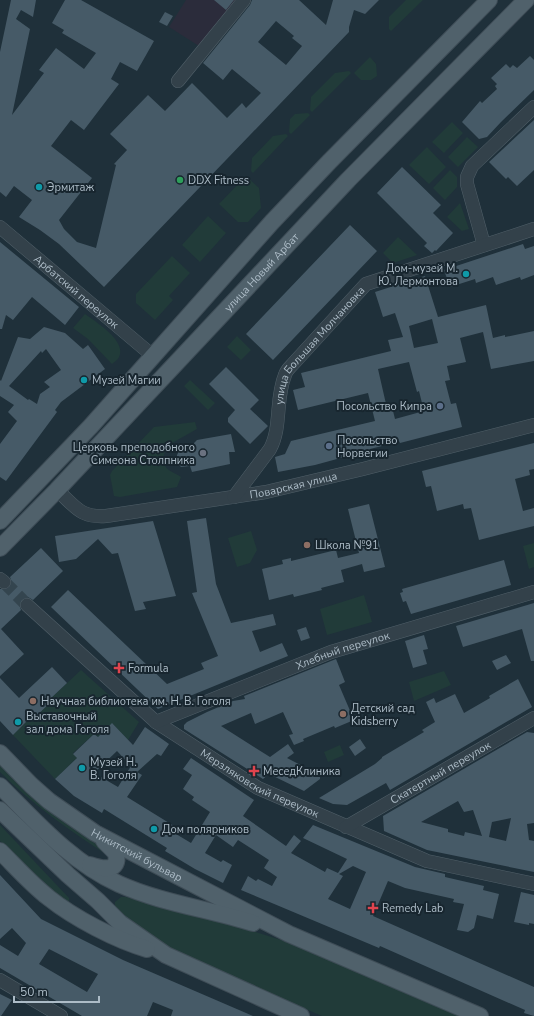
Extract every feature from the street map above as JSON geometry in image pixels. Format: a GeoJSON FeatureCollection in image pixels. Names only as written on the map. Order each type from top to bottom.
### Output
{"type":"FeatureCollection","features":[{"type":"Feature","properties":{"kind":"main road"},"geometry":{"type":"LineString","coordinates":[[0,521],[91,426],[272,222],[318,173],[489,0]]}},
{"type":"Feature","properties":{"kind":"main road","name":"улица Новый Арбат"},"geometry":{"type":"LineString","coordinates":[[0,548],[57,490],[348,180],[526,0]]}},
{"type":"Feature","properties":{"kind":"main road","name":"Никитский бульвар"},"geometry":{"type":"LineString","coordinates":[[0,753],[49,801],[95,833],[289,934],[480,1016]]}},
{"type":"Feature","properties":{"kind":"main road","name":"Никитский бульвар"},"geometry":{"type":"LineString","coordinates":[[0,786],[55,840],[105,878],[142,894],[238,918],[289,934]]}},
{"type":"Feature","properties":{"kind":"main road"},"geometry":{"type":"LineString","coordinates":[[0,810],[68,875],[98,900],[120,923],[166,955]]}},
{"type":"Feature","properties":{"kind":"main road"},"geometry":{"type":"LineString","coordinates":[[84,863],[106,869],[116,862],[117,856],[114,850],[95,833]]}},
{"type":"Feature","properties":{"kind":"main road"},"geometry":{"type":"LineString","coordinates":[[0,851],[36,888],[67,912],[116,937],[142,948],[166,955],[300,1016]]}},
{"type":"Feature","properties":{"kind":"main road"},"geometry":{"type":"LineString","coordinates":[[67,912],[78,912],[83,908],[85,903],[83,894],[68,875]]}},
{"type":"Feature","properties":{"kind":"street"},"geometry":{"type":"LineString","coordinates":[[178,81],[244,0]]}},
{"type":"Feature","properties":{"kind":"street"},"geometry":{"type":"LineString","coordinates":[[484,245],[467,184],[469,171],[472,166],[534,107]]}},
{"type":"Feature","properties":{"kind":"street","name":"Арбатский переулок"},"geometry":{"type":"LineString","coordinates":[[0,227],[153,356]]}},
{"type":"Feature","properties":{"kind":"street","name":"улица Большая Молчановка"},"geometry":{"type":"LineString","coordinates":[[234,498],[270,449],[274,441],[282,384],[285,374],[292,364],[362,288],[369,282],[534,229]]}},
{"type":"Feature","properties":{"kind":"street","name":"Поварская улица"},"geometry":{"type":"LineString","coordinates":[[57,490],[80,512],[96,517],[234,498],[266,492],[363,469],[534,425]]}},
{"type":"Feature","properties":{"kind":"street","name":"Хлебный переулок"},"geometry":{"type":"LineString","coordinates":[[156,722],[331,652],[363,641],[534,592]]}},
{"type":"Feature","properties":{"kind":"street","name":"Мерзляковский переулок"},"geometry":{"type":"LineString","coordinates":[[31,609],[156,722],[258,788],[426,861],[534,884]]}},
{"type":"Feature","properties":{"kind":"street","name":"Скатертный переулок"},"geometry":{"type":"LineString","coordinates":[[346,827],[534,718]]}},
{"type":"Feature","properties":{"kind":"street"},"geometry":{"type":"LineString","coordinates":[[0,980],[61,1016]]}},
{"type":"Feature","properties":{"kind":"shaded area"},"geometry":{"type":"Polygon","coordinates":[[[186,0],[236,0],[199,46],[169,27],[186,0]]]}},
{"type":"Feature","properties":{"kind":"green space"},"geometry":{"type":"Polygon","coordinates":[[[406,0],[423,0],[391,31],[389,29],[389,17],[406,0]]]}},
{"type":"Feature","properties":{"kind":"green space"},"geometry":{"type":"Polygon","coordinates":[[[370,57],[376,64],[377,76],[371,80],[361,80],[354,73],[370,57]]]}},
{"type":"Feature","properties":{"kind":"green space"},"geometry":{"type":"Polygon","coordinates":[[[349,71],[351,73],[312,112],[310,110],[311,97],[335,73],[349,71]]]}},
{"type":"Feature","properties":{"kind":"green space"},"geometry":{"type":"Polygon","coordinates":[[[308,113],[310,115],[291,134],[289,132],[290,119],[295,114],[308,113]]]}},
{"type":"Feature","properties":{"kind":"green space"},"geometry":{"type":"Polygon","coordinates":[[[452,122],[463,133],[444,153],[432,142],[452,122]]]}},
{"type":"Feature","properties":{"kind":"green space"},"geometry":{"type":"Polygon","coordinates":[[[286,134],[288,136],[253,173],[251,171],[252,158],[273,136],[286,134]]]}},
{"type":"Feature","properties":{"kind":"green space"},"geometry":{"type":"Polygon","coordinates":[[[467,137],[478,147],[458,167],[448,157],[467,137]]]}},
{"type":"Feature","properties":{"kind":"green space"},"geometry":{"type":"Polygon","coordinates":[[[427,147],[446,167],[429,184],[409,165],[427,147]]]}},
{"type":"Feature","properties":{"kind":"green space"},"geometry":{"type":"Polygon","coordinates":[[[450,170],[457,177],[457,187],[445,200],[433,188],[450,170]]]}},
{"type":"Feature","properties":{"kind":"green space"},"geometry":{"type":"Polygon","coordinates":[[[246,176],[259,188],[261,208],[248,222],[238,222],[219,204],[246,176]]]}},
{"type":"Feature","properties":{"kind":"green space"},"geometry":{"type":"Polygon","coordinates":[[[460,203],[469,229],[462,231],[447,217],[460,203]]]}},
{"type":"Feature","properties":{"kind":"green space"},"geometry":{"type":"Polygon","coordinates":[[[208,216],[226,233],[200,262],[182,245],[208,216]]]}},
{"type":"Feature","properties":{"kind":"green space"},"geometry":{"type":"Polygon","coordinates":[[[398,237],[417,255],[393,263],[383,253],[398,237]]]}},
{"type":"Feature","properties":{"kind":"green space"},"geometry":{"type":"Polygon","coordinates":[[[172,256],[190,273],[169,296],[173,300],[155,320],[136,303],[136,294],[172,256]]]}},
{"type":"Feature","properties":{"kind":"green space"},"geometry":{"type":"Polygon","coordinates":[[[85,314],[109,332],[119,345],[119,357],[112,364],[88,339],[73,328],[85,314]]]}},
{"type":"Feature","properties":{"kind":"green space"},"geometry":{"type":"Polygon","coordinates":[[[237,336],[251,350],[241,360],[227,347],[237,336]]]}},
{"type":"Feature","properties":{"kind":"green space"},"geometry":{"type":"Polygon","coordinates":[[[190,380],[215,403],[208,410],[184,386],[190,380]]]}},
{"type":"Feature","properties":{"kind":"green space"},"geometry":{"type":"Polygon","coordinates":[[[195,422],[197,429],[172,443],[166,450],[163,457],[166,468],[181,477],[177,487],[120,497],[114,496],[110,475],[112,471],[154,427],[195,422]]]}},
{"type":"Feature","properties":{"kind":"green space"},"geometry":{"type":"Polygon","coordinates":[[[251,531],[257,550],[250,563],[237,567],[228,538],[251,531]]]}},
{"type":"Feature","properties":{"kind":"green space"},"geometry":{"type":"Polygon","coordinates":[[[534,543],[534,567],[529,569],[523,546],[534,543]]]}},
{"type":"Feature","properties":{"kind":"green space"},"geometry":{"type":"Polygon","coordinates":[[[364,595],[372,622],[327,635],[320,609],[364,595]]]}},
{"type":"Feature","properties":{"kind":"green space"},"geometry":{"type":"Polygon","coordinates":[[[81,670],[139,722],[128,740],[113,724],[98,737],[94,734],[73,753],[77,758],[55,779],[13,735],[30,718],[32,720],[51,702],[49,700],[81,670]]]}},
{"type":"Feature","properties":{"kind":"green space"},"geometry":{"type":"Polygon","coordinates":[[[444,671],[451,685],[414,701],[409,682],[444,671]]]}},
{"type":"Feature","properties":{"kind":"green space"},"geometry":{"type":"Polygon","coordinates":[[[340,745],[344,755],[328,762],[324,752],[340,745]]]}},
{"type":"Feature","properties":{"kind":"green space"},"geometry":{"type":"Polygon","coordinates":[[[0,762],[92,838],[107,855],[38,806],[12,784],[0,772],[0,762]]]}},
{"type":"Feature","properties":{"kind":"green space"},"geometry":{"type":"Polygon","coordinates":[[[0,825],[69,898],[68,902],[35,877],[0,841],[0,825]]]}},
{"type":"Feature","properties":{"kind":"green space"},"geometry":{"type":"Polygon","coordinates":[[[121,897],[126,897],[236,926],[294,944],[460,1016],[322,1016],[234,978],[159,943],[141,931],[115,908],[115,902],[121,897]]]}},
{"type":"Feature","properties":{"kind":"building"},"geometry":{"type":"Polygon","coordinates":[[[11,0],[36,0],[33,17],[21,10],[16,19],[30,29],[12,115],[44,73],[39,70],[56,48],[84,69],[96,53],[62,33],[64,30],[52,23],[65,0],[81,0],[154,41],[137,71],[120,62],[111,79],[119,84],[84,130],[71,120],[51,146],[92,178],[59,220],[64,229],[77,242],[96,248],[116,165],[114,164],[127,150],[110,134],[148,95],[165,111],[192,83],[227,118],[242,103],[246,108],[261,93],[232,69],[223,80],[203,63],[250,5],[252,0],[299,0],[326,25],[333,0],[379,0],[365,14],[354,10],[349,32],[104,287],[59,244],[19,217],[32,200],[14,186],[6,197],[0,192],[0,52],[11,0]],[[276,21],[258,42],[286,65],[302,46],[292,38],[294,36],[276,21]]]}},
{"type":"Feature","properties":{"kind":"building"},"geometry":{"type":"Polygon","coordinates":[[[214,0],[234,0],[226,10],[214,0]]]}},
{"type":"Feature","properties":{"kind":"building"},"geometry":{"type":"Polygon","coordinates":[[[165,12],[173,16],[167,26],[159,22],[165,12]]]}},
{"type":"Feature","properties":{"kind":"building"},"geometry":{"type":"Polygon","coordinates":[[[530,56],[534,60],[534,90],[487,137],[479,139],[462,122],[480,101],[482,103],[497,89],[495,86],[497,84],[491,78],[506,64],[510,68],[513,65],[517,68],[530,56]]]}},
{"type":"Feature","properties":{"kind":"building"},"geometry":{"type":"Polygon","coordinates":[[[534,120],[534,170],[517,186],[508,177],[506,179],[489,162],[534,120]]]}},
{"type":"Feature","properties":{"kind":"building"},"geometry":{"type":"Polygon","coordinates":[[[402,167],[441,205],[433,213],[453,233],[436,251],[435,250],[432,253],[424,246],[427,243],[377,193],[402,167]]]}},
{"type":"Feature","properties":{"kind":"building"},"geometry":{"type":"Polygon","coordinates":[[[350,225],[377,251],[273,360],[246,334],[350,225]]]}},
{"type":"Feature","properties":{"kind":"building"},"geometry":{"type":"Polygon","coordinates":[[[0,242],[79,307],[65,325],[32,297],[13,320],[6,315],[2,329],[0,329],[0,242]]]}},
{"type":"Feature","properties":{"kind":"building"},"geometry":{"type":"Polygon","coordinates":[[[523,244],[525,249],[534,246],[534,275],[521,280],[520,277],[496,285],[493,277],[476,283],[475,279],[450,287],[444,270],[523,244]]]}},
{"type":"Feature","properties":{"kind":"building"},"geometry":{"type":"Polygon","coordinates":[[[425,276],[438,317],[486,305],[493,338],[534,331],[534,361],[491,369],[483,332],[460,338],[466,362],[447,366],[450,380],[445,381],[451,404],[456,403],[462,427],[400,443],[399,441],[382,445],[370,450],[315,465],[278,472],[275,457],[285,454],[291,441],[375,421],[368,393],[298,410],[293,390],[305,387],[301,373],[391,351],[388,340],[403,337],[395,313],[383,317],[375,292],[425,276]],[[432,319],[409,326],[414,348],[438,343],[432,319]],[[409,362],[378,369],[386,404],[391,403],[395,419],[424,411],[409,362]]]}},
{"type":"Feature","properties":{"kind":"building"},"geometry":{"type":"Polygon","coordinates":[[[44,327],[65,333],[83,349],[88,345],[105,369],[61,402],[55,410],[57,412],[6,481],[0,477],[0,444],[17,421],[8,412],[14,405],[0,396],[0,380],[1,381],[18,337],[30,339],[44,327]],[[46,349],[42,353],[41,351],[9,386],[28,400],[29,399],[37,404],[40,394],[50,387],[44,382],[61,370],[46,349]]]}},
{"type":"Feature","properties":{"kind":"building"},"geometry":{"type":"Polygon","coordinates":[[[226,367],[259,400],[250,409],[268,426],[250,444],[228,422],[228,418],[235,410],[209,384],[226,367]]]}},
{"type":"Feature","properties":{"kind":"building","name":"Церковь преподобного Симеона Столпника"},"geometry":{"type":"Polygon","coordinates":[[[231,434],[235,452],[229,452],[230,464],[192,472],[190,466],[181,467],[177,463],[177,455],[179,451],[194,447],[194,443],[197,440],[231,434]]]}},
{"type":"Feature","properties":{"kind":"building"},"geometry":{"type":"Polygon","coordinates":[[[534,443],[534,469],[529,470],[530,475],[515,479],[523,511],[534,508],[534,526],[479,540],[471,508],[464,509],[463,504],[437,511],[431,486],[426,487],[422,471],[534,443]]]}},
{"type":"Feature","properties":{"kind":"building"},"geometry":{"type":"Polygon","coordinates":[[[369,504],[385,567],[364,572],[362,564],[341,570],[344,582],[321,588],[322,590],[294,597],[293,594],[269,600],[262,569],[283,564],[282,560],[291,558],[291,561],[336,550],[338,558],[359,553],[348,509],[369,504]]]}},
{"type":"Feature","properties":{"kind":"building"},"geometry":{"type":"Polygon","coordinates":[[[206,518],[216,584],[231,623],[273,614],[276,625],[252,631],[260,652],[282,643],[288,656],[158,709],[51,607],[68,590],[167,684],[204,669],[201,663],[218,656],[192,593],[197,592],[187,521],[206,518]]]}},
{"type":"Feature","properties":{"kind":"building"},"geometry":{"type":"Polygon","coordinates":[[[153,521],[176,596],[143,602],[146,609],[135,611],[118,553],[112,554],[98,539],[76,559],[59,562],[55,536],[153,521]]]}},
{"type":"Feature","properties":{"kind":"building"},"geometry":{"type":"Polygon","coordinates":[[[41,548],[63,571],[33,600],[28,597],[21,599],[19,604],[21,610],[1,629],[24,654],[0,676],[0,589],[7,589],[10,587],[12,583],[10,577],[41,548]]]}},
{"type":"Feature","properties":{"kind":"building"},"geometry":{"type":"Polygon","coordinates":[[[504,560],[511,585],[411,614],[406,601],[403,602],[400,593],[403,592],[402,589],[504,560]]]}},
{"type":"Feature","properties":{"kind":"building"},"geometry":{"type":"Polygon","coordinates":[[[534,603],[534,661],[531,661],[522,629],[463,647],[456,626],[534,603]]]}},
{"type":"Feature","properties":{"kind":"building"},"geometry":{"type":"Polygon","coordinates":[[[306,627],[310,638],[301,641],[297,630],[306,627]]]}},
{"type":"Feature","properties":{"kind":"building"},"geometry":{"type":"Polygon","coordinates":[[[424,635],[428,649],[423,650],[427,664],[413,668],[405,641],[424,635]]]}},
{"type":"Feature","properties":{"kind":"building"},"geometry":{"type":"Polygon","coordinates":[[[506,655],[511,663],[497,670],[492,661],[506,655]]]}},
{"type":"Feature","properties":{"kind":"building"},"geometry":{"type":"Polygon","coordinates":[[[336,659],[345,682],[339,685],[354,720],[335,728],[334,726],[303,739],[304,741],[294,745],[289,735],[293,734],[283,712],[255,724],[251,713],[221,726],[270,757],[288,744],[294,753],[287,758],[320,775],[320,779],[304,791],[269,774],[263,779],[184,729],[184,725],[187,722],[207,712],[233,701],[245,699],[244,696],[336,659]]]}},
{"type":"Feature","properties":{"kind":"building","name":"Научная библиотека им. Н. В. Гоголя"},"geometry":{"type":"Polygon","coordinates":[[[52,667],[67,683],[49,700],[51,702],[32,720],[30,718],[13,735],[0,721],[0,678],[19,698],[52,667]]]}},
{"type":"Feature","properties":{"kind":"building"},"geometry":{"type":"Polygon","coordinates":[[[518,679],[532,707],[390,790],[386,783],[347,805],[333,804],[319,798],[424,732],[422,730],[435,722],[426,702],[434,698],[436,703],[455,694],[464,713],[518,679]]]}},
{"type":"Feature","properties":{"kind":"building"},"geometry":{"type":"Polygon","coordinates":[[[112,723],[133,745],[145,727],[169,744],[161,756],[157,754],[137,772],[142,775],[127,797],[174,826],[171,831],[191,843],[210,812],[192,800],[194,797],[183,789],[192,775],[183,769],[191,758],[254,800],[243,816],[286,846],[294,835],[301,841],[291,853],[325,872],[327,868],[338,873],[347,859],[303,838],[313,825],[415,867],[445,874],[445,877],[484,886],[483,890],[499,894],[493,919],[477,915],[474,928],[468,932],[457,930],[464,904],[453,902],[454,899],[405,888],[388,881],[373,916],[534,987],[534,1016],[524,1013],[525,1010],[380,946],[379,948],[241,890],[248,876],[256,881],[258,879],[272,886],[277,877],[264,868],[269,860],[238,840],[233,847],[216,835],[205,853],[221,862],[223,860],[232,865],[223,883],[195,869],[165,851],[167,848],[104,809],[102,813],[74,796],[55,779],[77,758],[73,754],[94,734],[98,737],[112,723]],[[117,751],[94,773],[118,787],[131,766],[117,751]],[[353,866],[339,874],[343,876],[328,899],[350,909],[366,872],[353,866]]]}},
{"type":"Feature","properties":{"kind":"building"},"geometry":{"type":"Polygon","coordinates":[[[527,732],[534,733],[534,823],[527,824],[529,840],[534,841],[534,872],[427,850],[384,831],[383,816],[527,732]],[[458,801],[421,822],[448,829],[448,832],[464,836],[465,832],[482,836],[473,810],[464,812],[458,801]],[[511,818],[492,822],[489,837],[506,841],[511,818]]]}},
{"type":"Feature","properties":{"kind":"building"},"geometry":{"type":"Polygon","coordinates":[[[360,739],[366,748],[355,756],[349,747],[360,739]]]}},
{"type":"Feature","properties":{"kind":"building"},"geometry":{"type":"Polygon","coordinates":[[[0,875],[41,919],[123,960],[253,1016],[171,1016],[173,1010],[153,1002],[147,1016],[82,1016],[0,968],[0,945],[18,956],[26,943],[12,928],[0,939],[0,875]],[[49,949],[39,964],[87,992],[98,974],[49,949]]]}},
{"type":"Feature","properties":{"kind":"building"},"geometry":{"type":"Polygon","coordinates":[[[521,892],[534,895],[534,924],[529,923],[529,925],[514,922],[521,892]]]}},
{"type":"Feature","properties":{"kind":"building"},"geometry":{"type":"Polygon","coordinates":[[[0,994],[12,1000],[1,1016],[0,1016],[0,994]]]}},
{"type":"Feature","properties":{"kind":"tunnel"},"geometry":{"type":"LineString","coordinates":[[4,582],[27,605]]}},
{"type":"Feature","properties":{"kind":"place","name":"DDX Fitness"},"geometry":{"type":"Point","coordinates":[180,180]}},
{"type":"Feature","properties":{"kind":"place","name":"Эрмитаж"},"geometry":{"type":"Point","coordinates":[39,187]}},
{"type":"Feature","properties":{"kind":"place","name":"Дом-музей М. Ю. Лермонтова"},"geometry":{"type":"Point","coordinates":[466,274]}},
{"type":"Feature","properties":{"kind":"place","name":"Музей Магии"},"geometry":{"type":"Point","coordinates":[84,380]}},
{"type":"Feature","properties":{"kind":"place","name":"Посольство Кипра"},"geometry":{"type":"Point","coordinates":[440,406]}},
{"type":"Feature","properties":{"kind":"place","name":"Посольство Норвегии"},"geometry":{"type":"Point","coordinates":[329,446]}},
{"type":"Feature","properties":{"kind":"place","name":"Церковь преподобного Симеона Столпника"},"geometry":{"type":"Point","coordinates":[203,453]}},
{"type":"Feature","properties":{"kind":"place","name":"Школа №91"},"geometry":{"type":"Point","coordinates":[307,545]}},
{"type":"Feature","properties":{"kind":"place","name":"Formula"},"geometry":{"type":"Point","coordinates":[119,668]}},
{"type":"Feature","properties":{"kind":"place","name":"Научная библиотека им. Н. В. Гоголя"},"geometry":{"type":"Point","coordinates":[33,701]}},
{"type":"Feature","properties":{"kind":"place","name":"Детский сад Kidsberry"},"geometry":{"type":"Point","coordinates":[343,714]}},
{"type":"Feature","properties":{"kind":"place","name":"Выставочный зал дома Гоголя"},"geometry":{"type":"Point","coordinates":[18,722]}},
{"type":"Feature","properties":{"kind":"place","name":"Музей Н. В. Гоголя"},"geometry":{"type":"Point","coordinates":[82,768]}},
{"type":"Feature","properties":{"kind":"place","name":"МеседКлиника"},"geometry":{"type":"Point","coordinates":[254,771]}},
{"type":"Feature","properties":{"kind":"place","name":"Дом полярников"},"geometry":{"type":"Point","coordinates":[154,829]}},
{"type":"Feature","properties":{"kind":"place","name":"Remedy Lab"},"geometry":{"type":"Point","coordinates":[373,908]}}]}
